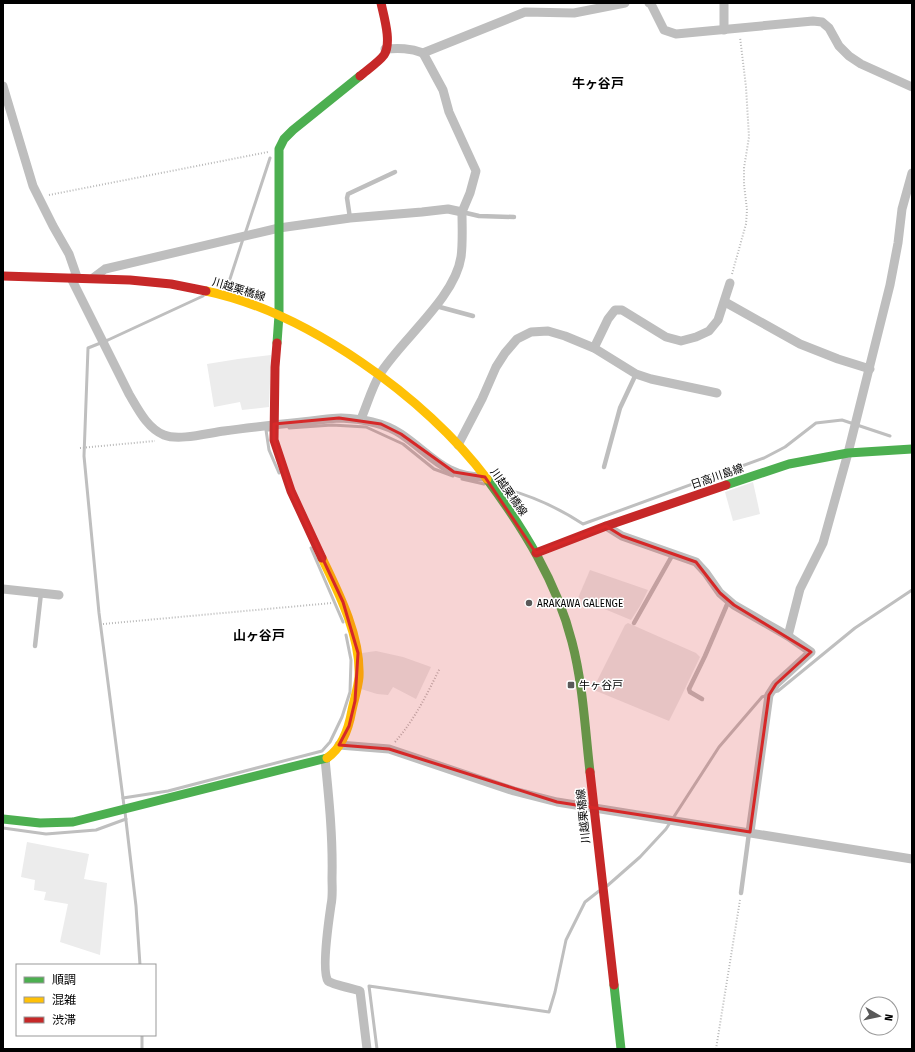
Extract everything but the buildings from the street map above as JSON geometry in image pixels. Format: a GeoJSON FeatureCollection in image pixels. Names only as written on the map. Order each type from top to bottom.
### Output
{"type":"FeatureCollection","features":[{"type":"Feature","properties":{"kind":"main road"},"geometry":{"type":"LineString","coordinates":[[3,819],[40,823],[73,822],[325,759],[334,753],[349,726],[359,678],[358,653],[343,602],[291,491],[274,440],[275,367],[279,315],[279,149],[284,139],[293,130],[384,56],[387,43],[387,31],[381,3]]}},
{"type":"Feature","properties":{"kind":"main road","name":"川越栗橋線"},"geometry":{"type":"LineString","coordinates":[[3,276],[74,277],[148,281],[181,286],[231,297],[279,315],[304,327],[379,375],[426,414],[458,445],[485,477],[510,512],[548,575],[560,604],[576,656],[621,1049]]}},
{"type":"Feature","properties":{"kind":"main road","name":"日高川島線"},"geometry":{"type":"LineString","coordinates":[[536,553],[606,526],[789,464],[848,453],[912,449]]}},
{"type":"Feature","properties":{"kind":"street"},"geometry":{"type":"LineString","coordinates":[[385,50],[398,48],[414,49],[423,52],[524,8],[574,14],[614,4],[625,3]]}},
{"type":"Feature","properties":{"kind":"street"},"geometry":{"type":"LineString","coordinates":[[651,3],[664,30],[676,34],[813,21],[822,22],[829,28],[839,46],[849,56],[861,64],[912,87]]}},
{"type":"Feature","properties":{"kind":"street"},"geometry":{"type":"LineString","coordinates":[[724,3],[724,30]]}},
{"type":"Feature","properties":{"kind":"street"},"geometry":{"type":"LineString","coordinates":[[361,419],[379,375],[436,306],[452,283],[461,258],[462,212],[470,193],[476,171],[449,112],[443,90],[423,52]]}},
{"type":"Feature","properties":{"kind":"street"},"geometry":{"type":"LineString","coordinates":[[3,86],[22,143],[26,165],[34,186],[53,226],[69,254],[74,277],[129,394],[139,412],[148,423],[164,435],[189,437],[274,424],[339,418],[361,419],[381,424],[401,434],[439,464],[454,472],[473,478],[485,477]]}},
{"type":"Feature","properties":{"kind":"street"},"geometry":{"type":"LineString","coordinates":[[788,636],[800,589],[823,543],[848,453],[890,285],[898,243],[902,209],[912,173]]}},
{"type":"Feature","properties":{"kind":"street"},"geometry":{"type":"LineString","coordinates":[[93,278],[105,269],[278,228],[350,218],[448,209],[462,212]]}},
{"type":"Feature","properties":{"kind":"street"},"geometry":{"type":"LineString","coordinates":[[594,348],[608,320],[615,310],[622,310],[666,337],[681,340],[696,337],[709,331],[718,320],[730,283]]}},
{"type":"Feature","properties":{"kind":"street"},"geometry":{"type":"LineString","coordinates":[[725,302],[800,344],[838,359],[870,369]]}},
{"type":"Feature","properties":{"kind":"street"},"geometry":{"type":"LineString","coordinates":[[458,445],[482,399],[496,367],[505,353],[517,339],[531,332],[548,331],[565,336],[594,348],[636,374],[651,379],[717,393]]}},
{"type":"Feature","properties":{"kind":"street"},"geometry":{"type":"LineString","coordinates":[[606,526],[622,536],[696,562],[720,593],[734,605],[788,636],[811,652],[774,686],[769,696],[750,832]]}},
{"type":"Feature","properties":{"kind":"street"},"geometry":{"type":"LineString","coordinates":[[3,589],[59,596]]}},
{"type":"Feature","properties":{"kind":"street"},"geometry":{"type":"LineString","coordinates":[[339,745],[388,749],[533,796],[594,808],[912,859]]}},
{"type":"Feature","properties":{"kind":"street"},"geometry":{"type":"LineString","coordinates":[[325,759],[333,856],[332,903],[328,926],[325,966],[328,980],[332,984],[360,991],[367,1049]]}},
{"type":"Feature","properties":{"kind":"lane"},"geometry":{"type":"LineString","coordinates":[[350,218],[347,198],[348,194],[395,172]]}},
{"type":"Feature","properties":{"kind":"lane"},"geometry":{"type":"LineString","coordinates":[[462,212],[479,216],[514,217]]}},
{"type":"Feature","properties":{"kind":"lane"},"geometry":{"type":"LineString","coordinates":[[436,306],[472,316]]}},
{"type":"Feature","properties":{"kind":"lane"},"geometry":{"type":"LineString","coordinates":[[604,467],[620,408],[636,374]]}},
{"type":"Feature","properties":{"kind":"lane"},"geometry":{"type":"LineString","coordinates":[[634,623],[672,554]]}},
{"type":"Feature","properties":{"kind":"lane"},"geometry":{"type":"LineString","coordinates":[[35,646],[41,593]]}},
{"type":"Feature","properties":{"kind":"lane"},"geometry":{"type":"LineString","coordinates":[[702,700],[690,692],[689,689],[729,600]]}},
{"type":"Feature","properties":{"kind":"lane"},"geometry":{"type":"LineString","coordinates":[[741,893],[750,832]]}},
{"type":"Feature","properties":{"kind":"path"},"geometry":{"type":"LineString","coordinates":[[730,283],[746,224],[747,210],[744,168],[749,137],[746,87],[739,28]]}},
{"type":"Feature","properties":{"kind":"path"},"geometry":{"type":"LineString","coordinates":[[40,197],[279,149]]}},
{"type":"Feature","properties":{"kind":"path"},"geometry":{"type":"LineString","coordinates":[[80,448],[154,442],[164,435]]}},
{"type":"Feature","properties":{"kind":"path"},"geometry":{"type":"LineString","coordinates":[[103,624],[343,602]]}},
{"type":"Feature","properties":{"kind":"path"},"geometry":{"type":"LineString","coordinates":[[388,749],[407,728],[416,714],[440,668]]}},
{"type":"Feature","properties":{"kind":"path"},"geometry":{"type":"LineString","coordinates":[[716,1049],[741,893]]}},
{"type":"Feature","properties":{"kind":"highlighted area"},"geometry":{"type":"Polygon","coordinates":[[[339,418],[381,424],[401,434],[454,472],[485,477],[536,553],[606,526],[622,536],[696,562],[720,593],[734,605],[811,652],[776,684],[769,695],[750,832],[557,802],[389,749],[339,745],[349,726],[355,701],[358,653],[343,602],[291,491],[274,440],[274,424],[339,418]]]}},
{"type":"Feature","properties":{"kind":"shaded area"},"geometry":{"type":"Polygon","coordinates":[[[271,355],[269,407],[242,410],[240,402],[214,407],[207,364],[271,355]]]}},
{"type":"Feature","properties":{"kind":"shaded area"},"geometry":{"type":"Polygon","coordinates":[[[753,482],[760,514],[733,521],[725,492],[753,482]]]}},
{"type":"Feature","properties":{"kind":"shaded area"},"geometry":{"type":"Polygon","coordinates":[[[590,570],[648,590],[631,620],[578,598],[590,570]]]}},
{"type":"Feature","properties":{"kind":"shaded area"},"geometry":{"type":"Polygon","coordinates":[[[628,623],[696,653],[700,657],[669,721],[594,690],[595,685],[625,625],[628,623]]]}},
{"type":"Feature","properties":{"kind":"shaded area"},"geometry":{"type":"Polygon","coordinates":[[[376,651],[403,657],[431,667],[416,699],[393,687],[388,695],[377,694],[361,689],[362,653],[376,651]]]}},
{"type":"Feature","properties":{"kind":"shaded area"},"geometry":{"type":"Polygon","coordinates":[[[27,842],[89,854],[84,879],[107,883],[100,955],[60,942],[68,904],[44,900],[46,892],[34,890],[35,880],[21,877],[27,842]]]}},
{"type":"Feature","properties":{"kind":"waterway"},"geometry":{"type":"LineString","coordinates":[[245,234],[270,158]]}},
{"type":"Feature","properties":{"kind":"waterway"},"geometry":{"type":"LineString","coordinates":[[220,288],[228,285],[243,239]]}},
{"type":"Feature","properties":{"kind":"waterway"},"geometry":{"type":"LineString","coordinates":[[124,806],[99,613],[84,456],[88,348],[203,296]]}},
{"type":"Feature","properties":{"kind":"waterway"},"geometry":{"type":"LineString","coordinates":[[501,488],[544,502],[583,524],[764,458],[785,447],[816,423],[842,420],[890,436]]}},
{"type":"Feature","properties":{"kind":"waterway"},"geometry":{"type":"LineString","coordinates":[[289,428],[332,425],[366,427],[403,444],[434,469],[453,476]]}},
{"type":"Feature","properties":{"kind":"waterway"},"geometry":{"type":"LineString","coordinates":[[269,430],[266,430],[269,450],[279,473]]}},
{"type":"Feature","properties":{"kind":"waterway"},"geometry":{"type":"LineString","coordinates":[[462,479],[484,484]]}},
{"type":"Feature","properties":{"kind":"waterway"},"geometry":{"type":"LineString","coordinates":[[311,548],[343,622]]}},
{"type":"Feature","properties":{"kind":"waterway"},"geometry":{"type":"LineString","coordinates":[[774,692],[778,691],[855,628],[912,590]]}},
{"type":"Feature","properties":{"kind":"waterway"},"geometry":{"type":"LineString","coordinates":[[123,798],[168,791],[322,751],[330,742],[342,717],[350,692],[351,660],[346,635]]}},
{"type":"Feature","properties":{"kind":"waterway"},"geometry":{"type":"LineString","coordinates":[[607,886],[640,857],[666,829],[719,747],[762,697],[767,695]]}},
{"type":"Feature","properties":{"kind":"waterway"},"geometry":{"type":"LineString","coordinates":[[125,812],[136,906],[140,964]]}},
{"type":"Feature","properties":{"kind":"waterway"},"geometry":{"type":"LineString","coordinates":[[3,828],[46,834],[96,830],[126,819]]}},
{"type":"Feature","properties":{"kind":"waterway"},"geometry":{"type":"LineString","coordinates":[[377,1049],[369,986],[549,1012],[555,992],[566,940],[585,902],[599,891]]}},
{"type":"Feature","properties":{"kind":"waterway"},"geometry":{"type":"LineString","coordinates":[[142,1036],[142,1049]]}},
{"type":"Feature","properties":{"kind":"traffic: fast"},"geometry":{"type":"LineString","coordinates":[[277,343],[279,315],[279,149],[284,139],[293,130],[360,76]]}},
{"type":"Feature","properties":{"kind":"traffic: fast"},"geometry":{"type":"LineString","coordinates":[[726,485],[789,464],[848,453],[912,449]]}},
{"type":"Feature","properties":{"kind":"traffic: fast"},"geometry":{"type":"LineString","coordinates":[[487,479],[526,536],[548,577],[566,620],[579,674],[590,772]]}},
{"type":"Feature","properties":{"kind":"traffic: fast"},"geometry":{"type":"LineString","coordinates":[[3,819],[40,823],[73,822],[327,758]]}},
{"type":"Feature","properties":{"kind":"traffic: fast"},"geometry":{"type":"LineString","coordinates":[[614,985],[621,1049]]}},
{"type":"Feature","properties":{"kind":"traffic: slow"},"geometry":{"type":"LineString","coordinates":[[206,291],[244,302],[284,318],[323,338],[361,362],[398,389],[431,418],[462,448],[487,479]]}},
{"type":"Feature","properties":{"kind":"traffic: slow"},"geometry":{"type":"LineString","coordinates":[[322,558],[348,616],[353,631],[359,662],[358,685],[347,730],[337,749],[327,758]]}},
{"type":"Feature","properties":{"kind":"traffic: jam"},"geometry":{"type":"LineString","coordinates":[[360,76],[379,60],[384,55],[386,50],[387,30],[381,3]]}},
{"type":"Feature","properties":{"kind":"traffic: jam"},"geometry":{"type":"LineString","coordinates":[[3,276],[130,280],[171,284],[206,291]]}},
{"type":"Feature","properties":{"kind":"traffic: jam"},"geometry":{"type":"LineString","coordinates":[[277,343],[275,367],[274,440],[291,491],[322,558]]}},
{"type":"Feature","properties":{"kind":"traffic: jam"},"geometry":{"type":"LineString","coordinates":[[536,553],[606,526],[726,485]]}},
{"type":"Feature","properties":{"kind":"traffic: jam"},"geometry":{"type":"LineString","coordinates":[[590,772],[614,985]]}},
{"type":"Feature","properties":{"kind":"place","name":"ARAKAWA GALENGE"},"geometry":{"type":"Point","coordinates":[529,603]}},
{"type":"Feature","properties":{"kind":"place","name":"牛ヶ谷戸"},"geometry":{"type":"Point","coordinates":[571,685]}},
{"type":"Feature","properties":{"kind":"district","name":"牛ヶ谷戸"},"geometry":{"type":"Point","coordinates":[598,83]}},
{"type":"Feature","properties":{"kind":"district","name":"山ヶ谷戸"},"geometry":{"type":"Point","coordinates":[259,635]}}]}
